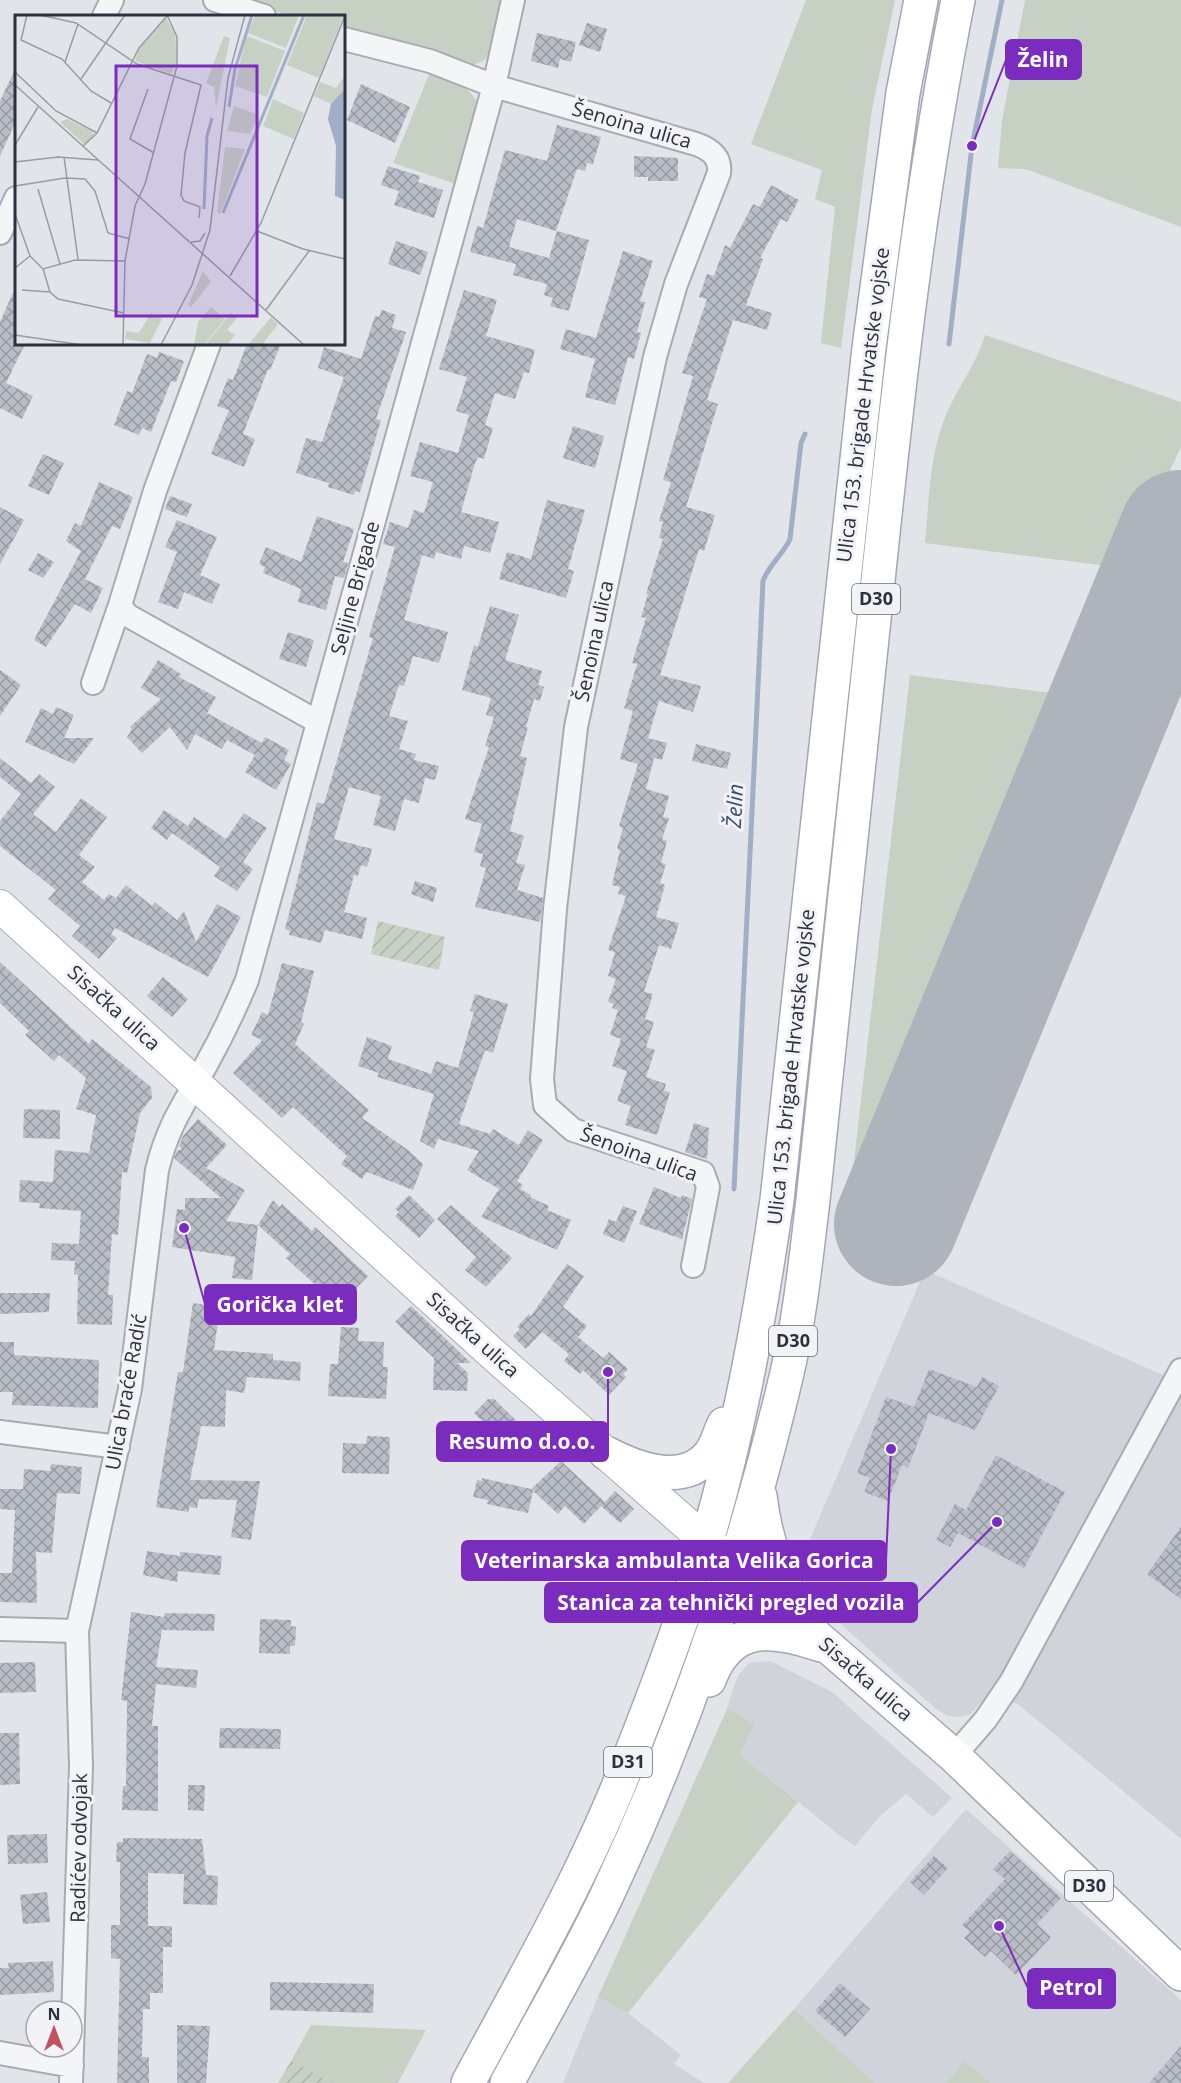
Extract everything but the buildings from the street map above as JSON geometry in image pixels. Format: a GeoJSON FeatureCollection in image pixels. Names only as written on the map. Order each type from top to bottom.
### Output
{"type":"FeatureCollection","features":[{"type":"Feature","properties":{"kind":"main road","name":"Ulica 153. brigade Hrvatske vojske"},"geometry":{"type":"LineString","coordinates":[[468,2083],[568,1892],[617,1789],[692,1587],[742,1395],[762,1300],[777,1200],[869,348],[903,93],[921,0]]}},
{"type":"Feature","properties":{"kind":"main road","name":"Ulica 153. brigade Hrvatske vojske"},"geometry":{"type":"LineString","coordinates":[[507,2083],[606,1898],[636,1832],[682,1714],[745,1535],[787,1372],[801,1295],[901,377],[925,187],[939,96],[958,0]]}},
{"type":"Feature","properties":{"kind":"main road","name":"Sisačka ulica"},"geometry":{"type":"LineString","coordinates":[[0,906],[606,1453],[954,1756],[1181,1974]]}},
{"type":"Feature","properties":{"kind":"main road"},"geometry":{"type":"LineString","coordinates":[[606,1453],[625,1463],[657,1472],[685,1470],[699,1464],[710,1454],[742,1395]]}},
{"type":"Feature","properties":{"kind":"main road"},"geometry":{"type":"LineString","coordinates":[[759,1478],[764,1525],[773,1562],[804,1626]]}},
{"type":"Feature","properties":{"kind":"main road"},"geometry":{"type":"LineString","coordinates":[[682,1714],[697,1700],[706,1687],[719,1657],[733,1641],[747,1636],[774,1634],[830,1648]]}},
{"type":"Feature","properties":{"kind":"street"},"geometry":{"type":"LineString","coordinates":[[104,15],[112,0]]}},
{"type":"Feature","properties":{"kind":"street"},"geometry":{"type":"LineString","coordinates":[[215,0],[261,15]]}},
{"type":"Feature","properties":{"kind":"street","name":"Seljine Brigade"},"geometry":{"type":"LineString","coordinates":[[195,1082],[231,1016],[247,980],[494,86],[513,0]]}},
{"type":"Feature","properties":{"kind":"street"},"geometry":{"type":"LineString","coordinates":[[345,39],[462,71],[494,86]]}},
{"type":"Feature","properties":{"kind":"street","name":"Šenoina ulica"},"geometry":{"type":"LineString","coordinates":[[494,86],[696,144],[714,154],[720,168],[676,284],[655,357],[576,727],[555,909],[542,1079],[545,1105],[573,1130],[703,1173],[708,1187],[693,1266]]}},
{"type":"Feature","properties":{"kind":"street"},"geometry":{"type":"LineString","coordinates":[[0,233],[15,200]]}},
{"type":"Feature","properties":{"kind":"street"},"geometry":{"type":"LineString","coordinates":[[93,683],[155,491],[209,345]]}},
{"type":"Feature","properties":{"kind":"street"},"geometry":{"type":"LineString","coordinates":[[120,605],[127,615],[318,722]]}},
{"type":"Feature","properties":{"kind":"street","name":"Ulica braće Radić"},"geometry":{"type":"LineString","coordinates":[[77,1631],[118,1447],[138,1334],[163,1145],[175,1115],[195,1082]]}},
{"type":"Feature","properties":{"kind":"street"},"geometry":{"type":"LineString","coordinates":[[954,1756],[987,1719],[1011,1682],[1180,1372]]}},
{"type":"Feature","properties":{"kind":"street"},"geometry":{"type":"LineString","coordinates":[[0,1432],[118,1447]]}},
{"type":"Feature","properties":{"kind":"street"},"geometry":{"type":"LineString","coordinates":[[0,1629],[77,1631]]}},
{"type":"Feature","properties":{"kind":"street","name":"Radićev odvojak"},"geometry":{"type":"LineString","coordinates":[[0,2053],[72,2074],[81,1766],[77,1631]]}},
{"type":"Feature","properties":{"kind":"shaded area"},"geometry":{"type":"Polygon","coordinates":[[[925,1270],[1181,1383],[1181,1839],[1019,1705],[992,1692],[970,1714],[959,1717],[948,1716],[936,1709],[810,1597],[785,1553],[808,1544],[925,1270]]]}},
{"type":"Feature","properties":{"kind":"shaded area"},"geometry":{"type":"Polygon","coordinates":[[[770,1661],[832,1692],[952,1798],[933,1817],[906,1794],[880,1816],[855,1846],[843,1838],[740,1755],[727,1709],[732,1692],[739,1674],[749,1663],[770,1661]]]}},
{"type":"Feature","properties":{"kind":"shaded area"},"geometry":{"type":"Polygon","coordinates":[[[966,1809],[1181,2000],[1181,2083],[991,2083],[964,2061],[946,2083],[875,2083],[794,2009],[966,1809]]]}},
{"type":"Feature","properties":{"kind":"shaded area"},"geometry":{"type":"Polygon","coordinates":[[[598,1997],[628,2013],[681,2055],[674,2064],[704,2083],[563,2083],[598,1997]]]}},
{"type":"Feature","properties":{"kind":"green space"},"geometry":{"type":"Polygon","coordinates":[[[238,0],[502,0],[488,55],[485,60],[473,65],[345,30],[345,15],[288,15],[238,0]]]}},
{"type":"Feature","properties":{"kind":"green space"},"geometry":{"type":"Polygon","coordinates":[[[806,0],[895,0],[872,109],[841,348],[821,343],[835,207],[815,199],[822,170],[751,144],[806,0]]]}},
{"type":"Feature","properties":{"kind":"green space"},"geometry":{"type":"Polygon","coordinates":[[[1025,0],[1181,0],[1181,227],[1026,169],[998,168],[1002,121],[1025,0]]]}},
{"type":"Feature","properties":{"kind":"green space"},"geometry":{"type":"Polygon","coordinates":[[[430,72],[462,86],[477,102],[456,184],[393,163],[430,72]]]}},
{"type":"Feature","properties":{"kind":"green space"},"geometry":{"type":"Polygon","coordinates":[[[985,335],[1181,402],[1181,447],[1124,568],[925,543],[930,482],[938,437],[985,335]]]}},
{"type":"Feature","properties":{"kind":"green space"},"geometry":{"type":"Polygon","coordinates":[[[910,675],[1076,696],[872,1240],[858,1231],[848,1213],[910,675]]]}},
{"type":"Feature","properties":{"kind":"green space"},"geometry":{"type":"Polygon","coordinates":[[[378,921],[445,937],[439,970],[371,954],[378,921]]]}},
{"type":"Feature","properties":{"kind":"green space"},"geometry":{"type":"Polygon","coordinates":[[[727,1709],[754,1724],[740,1755],[798,1802],[628,2013],[598,1997],[727,1709]]]}},
{"type":"Feature","properties":{"kind":"green space"},"geometry":{"type":"Polygon","coordinates":[[[794,2009],[875,2083],[728,2083],[794,2009]]]}},
{"type":"Feature","properties":{"kind":"green space"},"geometry":{"type":"Polygon","coordinates":[[[311,2025],[426,2030],[398,2083],[333,2083],[291,2061],[311,2025]]]}},
{"type":"Feature","properties":{"kind":"green space"},"geometry":{"type":"Polygon","coordinates":[[[291,2061],[333,2083],[278,2083],[291,2061]]]}},
{"type":"Feature","properties":{"kind":"green space"},"geometry":{"type":"Polygon","coordinates":[[[964,2061],[991,2083],[946,2083],[964,2061]]]}},
{"type":"Feature","properties":{"kind":"waterway","name":"Želin"},"geometry":{"type":"LineString","coordinates":[[949,344],[972,146],[1002,0]]}},
{"type":"Feature","properties":{"kind":"waterway","name":"Želin"},"geometry":{"type":"LineString","coordinates":[[734,1189],[763,581],[790,539],[801,443],[805,434]]}},
{"type":"Feature","properties":{"kind":"runway"},"geometry":{"type":"LineString","coordinates":[[896,1224],[1181,532]]}},
{"type":"Feature","properties":{"kind":"place","name":"Želin"},"geometry":{"type":"Point","coordinates":[972,146]}},
{"type":"Feature","properties":{"kind":"place","name":"Gorička klet"},"geometry":{"type":"Point","coordinates":[184,1228]}},
{"type":"Feature","properties":{"kind":"place","name":"Resumo d.o.o."},"geometry":{"type":"Point","coordinates":[608,1372]}},
{"type":"Feature","properties":{"kind":"place","name":"Veterinarska ambulanta Velika Gorica"},"geometry":{"type":"Point","coordinates":[891,1449]}},
{"type":"Feature","properties":{"kind":"place","name":"Stanica za tehnički pregled vozila"},"geometry":{"type":"Point","coordinates":[997,1522]}},
{"type":"Feature","properties":{"kind":"place","name":"Petrol"},"geometry":{"type":"Point","coordinates":[999,1926]}}]}
